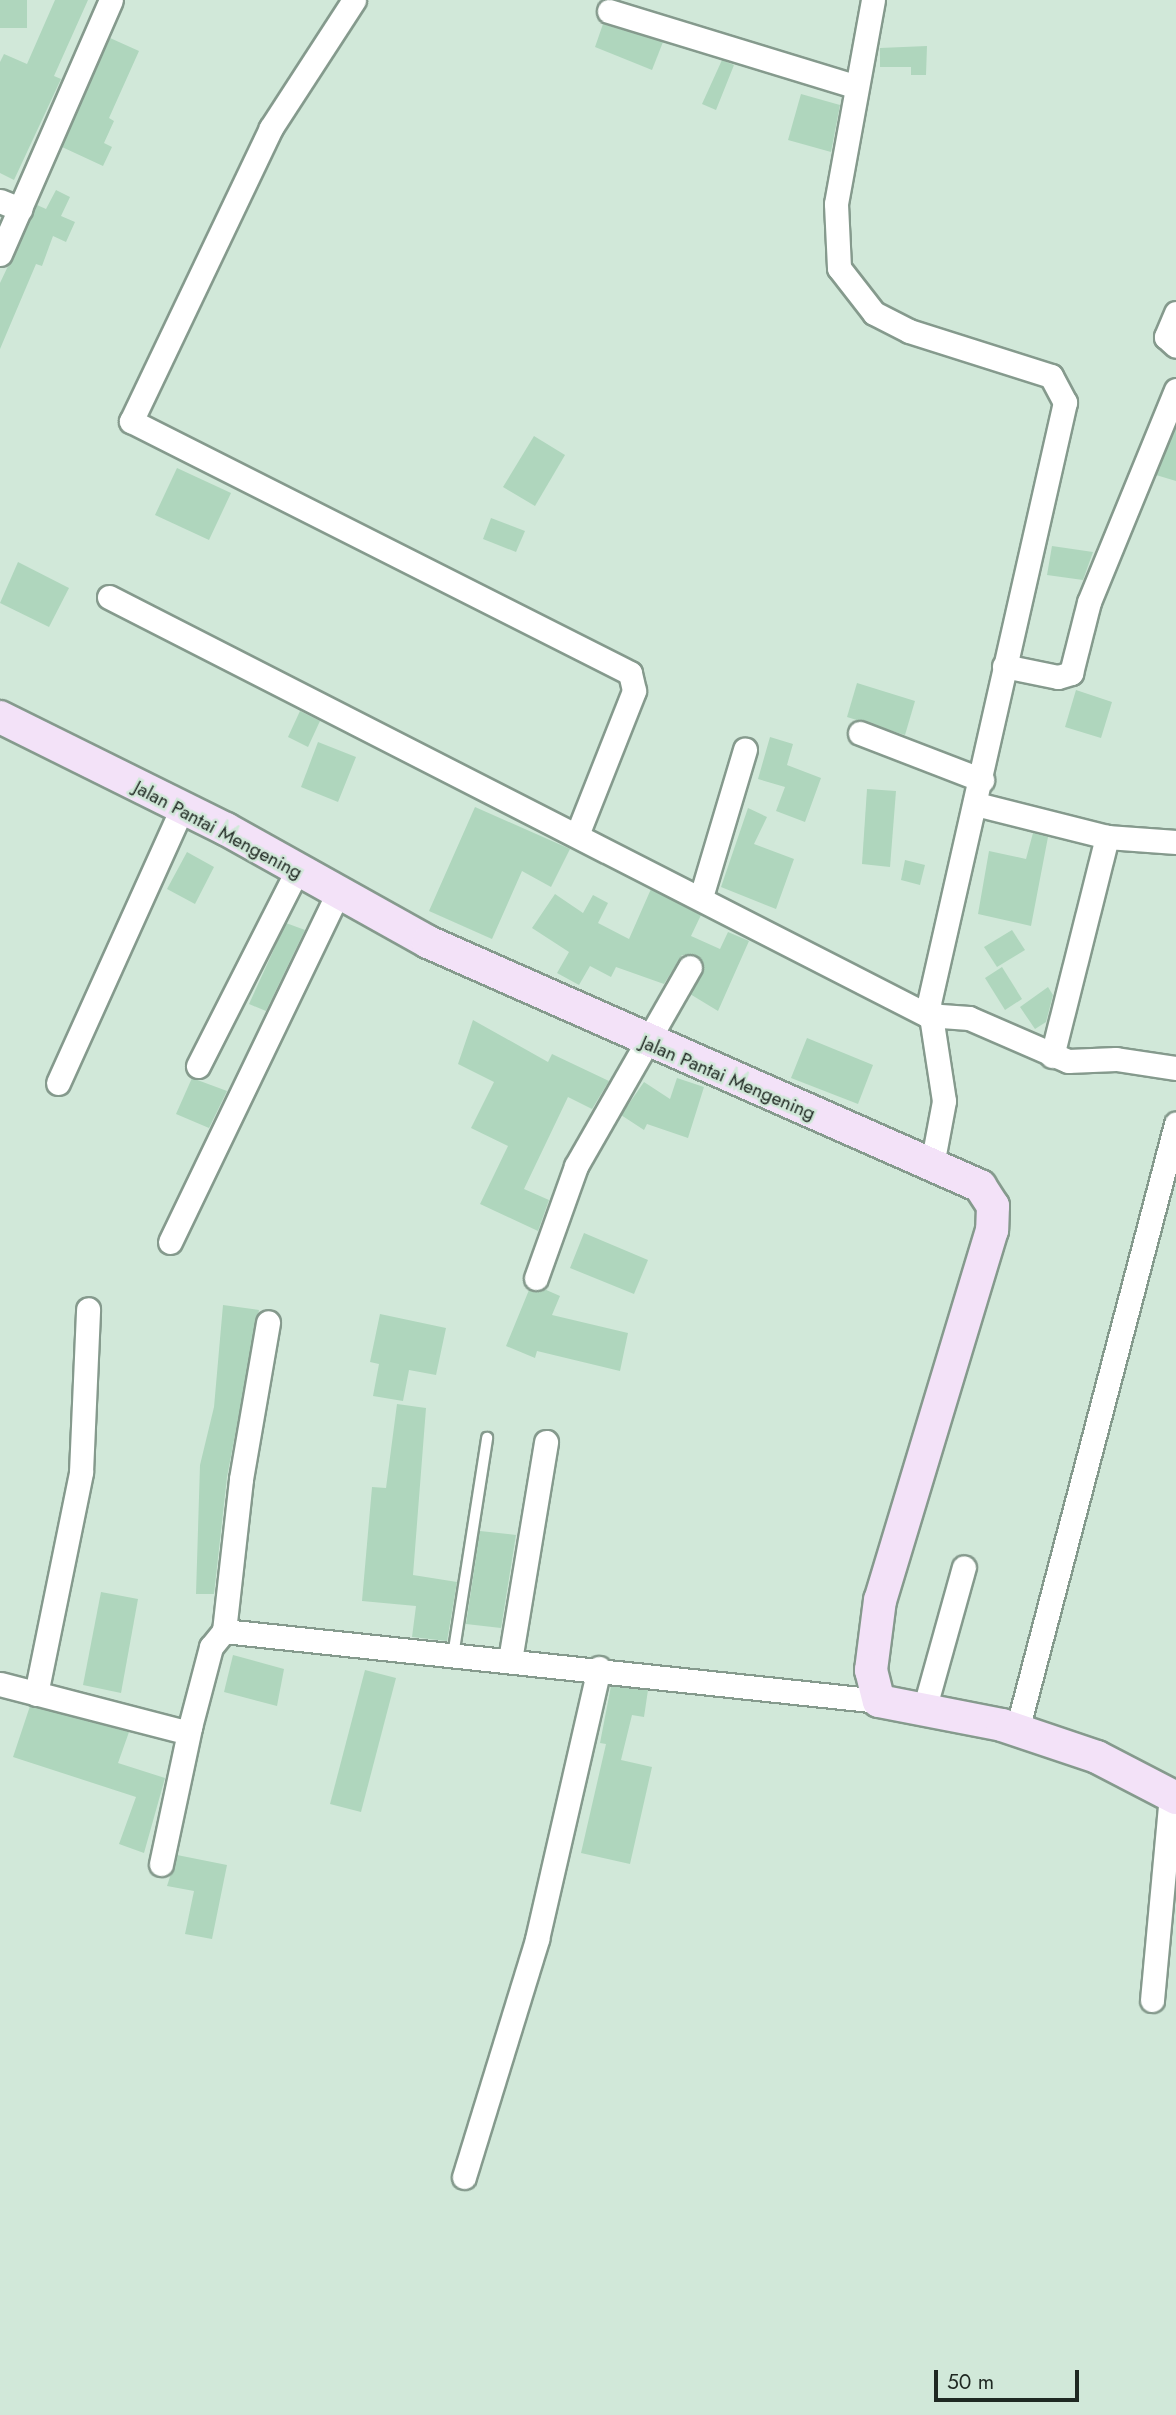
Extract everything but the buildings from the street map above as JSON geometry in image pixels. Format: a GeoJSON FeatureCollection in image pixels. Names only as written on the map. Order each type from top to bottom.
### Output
{"type":"FeatureCollection","features":[{"type":"Feature","properties":{"kind":"street"},"geometry":{"type":"LineString","coordinates":[[0,254],[10,205],[111,0]]}},
{"type":"Feature","properties":{"kind":"street"},"geometry":{"type":"LineString","coordinates":[[354,0],[271,128],[131,421],[630,673],[634,691],[577,835]]}},
{"type":"Feature","properties":{"kind":"street"},"geometry":{"type":"LineString","coordinates":[[873,0],[854,86],[836,204],[839,268],[851,291],[874,313],[909,331],[1051,376],[1062,387],[1062,419],[928,1009],[944,1101],[932,1165]]}},
{"type":"Feature","properties":{"kind":"street"},"geometry":{"type":"LineString","coordinates":[[609,11],[854,86]]}},
{"type":"Feature","properties":{"kind":"street"},"geometry":{"type":"LineString","coordinates":[[1176,313],[1166,337],[1176,345]]}},
{"type":"Feature","properties":{"kind":"street"},"geometry":{"type":"LineString","coordinates":[[1004,666],[1058,677],[1071,673],[1089,602],[1176,390]]}},
{"type":"Feature","properties":{"kind":"street"},"geometry":{"type":"LineString","coordinates":[[109,597],[577,835],[928,1009],[969,1018],[1052,1056],[1176,1068]]}},
{"type":"Feature","properties":{"kind":"street","name":"Jalan Pantai Mengening"},"geometry":{"type":"LineString","coordinates":[[0,718],[182,807],[296,873],[643,1042],[979,1186],[994,1217],[880,1600],[871,1670],[879,1701]]}},
{"type":"Feature","properties":{"kind":"street"},"geometry":{"type":"LineString","coordinates":[[860,733],[982,780]]}},
{"type":"Feature","properties":{"kind":"street"},"geometry":{"type":"LineString","coordinates":[[701,897],[745,749]]}},
{"type":"Feature","properties":{"kind":"street"},"geometry":{"type":"LineString","coordinates":[[976,804],[1107,837],[1176,842]]}},
{"type":"Feature","properties":{"kind":"street"},"geometry":{"type":"LineString","coordinates":[[58,1083],[182,807]]}},
{"type":"Feature","properties":{"kind":"street"},"geometry":{"type":"LineString","coordinates":[[1052,1056],[1107,837]]}},
{"type":"Feature","properties":{"kind":"street"},"geometry":{"type":"LineString","coordinates":[[198,1066],[296,873]]}},
{"type":"Feature","properties":{"kind":"street"},"geometry":{"type":"LineString","coordinates":[[170,1242],[338,893]]}},
{"type":"Feature","properties":{"kind":"street"},"geometry":{"type":"LineString","coordinates":[[537,1278],[576,1166],[643,1042],[690,967]]}},
{"type":"Feature","properties":{"kind":"street"},"geometry":{"type":"LineString","coordinates":[[1017,1730],[1176,1124]]}},
{"type":"Feature","properties":{"kind":"street"},"geometry":{"type":"LineString","coordinates":[[36,1694],[80,1472],[88,1309]]}},
{"type":"Feature","properties":{"kind":"street"},"geometry":{"type":"LineString","coordinates":[[162,1864],[190,1727],[211,1647],[224,1631],[240,1479],[268,1322]]}},
{"type":"Feature","properties":{"kind":"street"},"geometry":{"type":"LineString","coordinates":[[510,1660],[546,1442]]}},
{"type":"Feature","properties":{"kind":"street"},"geometry":{"type":"LineString","coordinates":[[924,1710],[964,1567]]}},
{"type":"Feature","properties":{"kind":"street"},"geometry":{"type":"LineString","coordinates":[[224,1631],[453,1658],[599,1668],[879,1701],[1017,1730],[1097,1757],[1174,1797],[1152,2000]]}},
{"type":"Feature","properties":{"kind":"street"},"geometry":{"type":"LineString","coordinates":[[464,2176],[537,1939],[599,1668]]}},
{"type":"Feature","properties":{"kind":"street"},"geometry":{"type":"LineString","coordinates":[[0,1684],[172,1732],[190,1727]]}},
{"type":"Feature","properties":{"kind":"lane"},"geometry":{"type":"LineString","coordinates":[[453,1658],[487,1438]]}}]}
